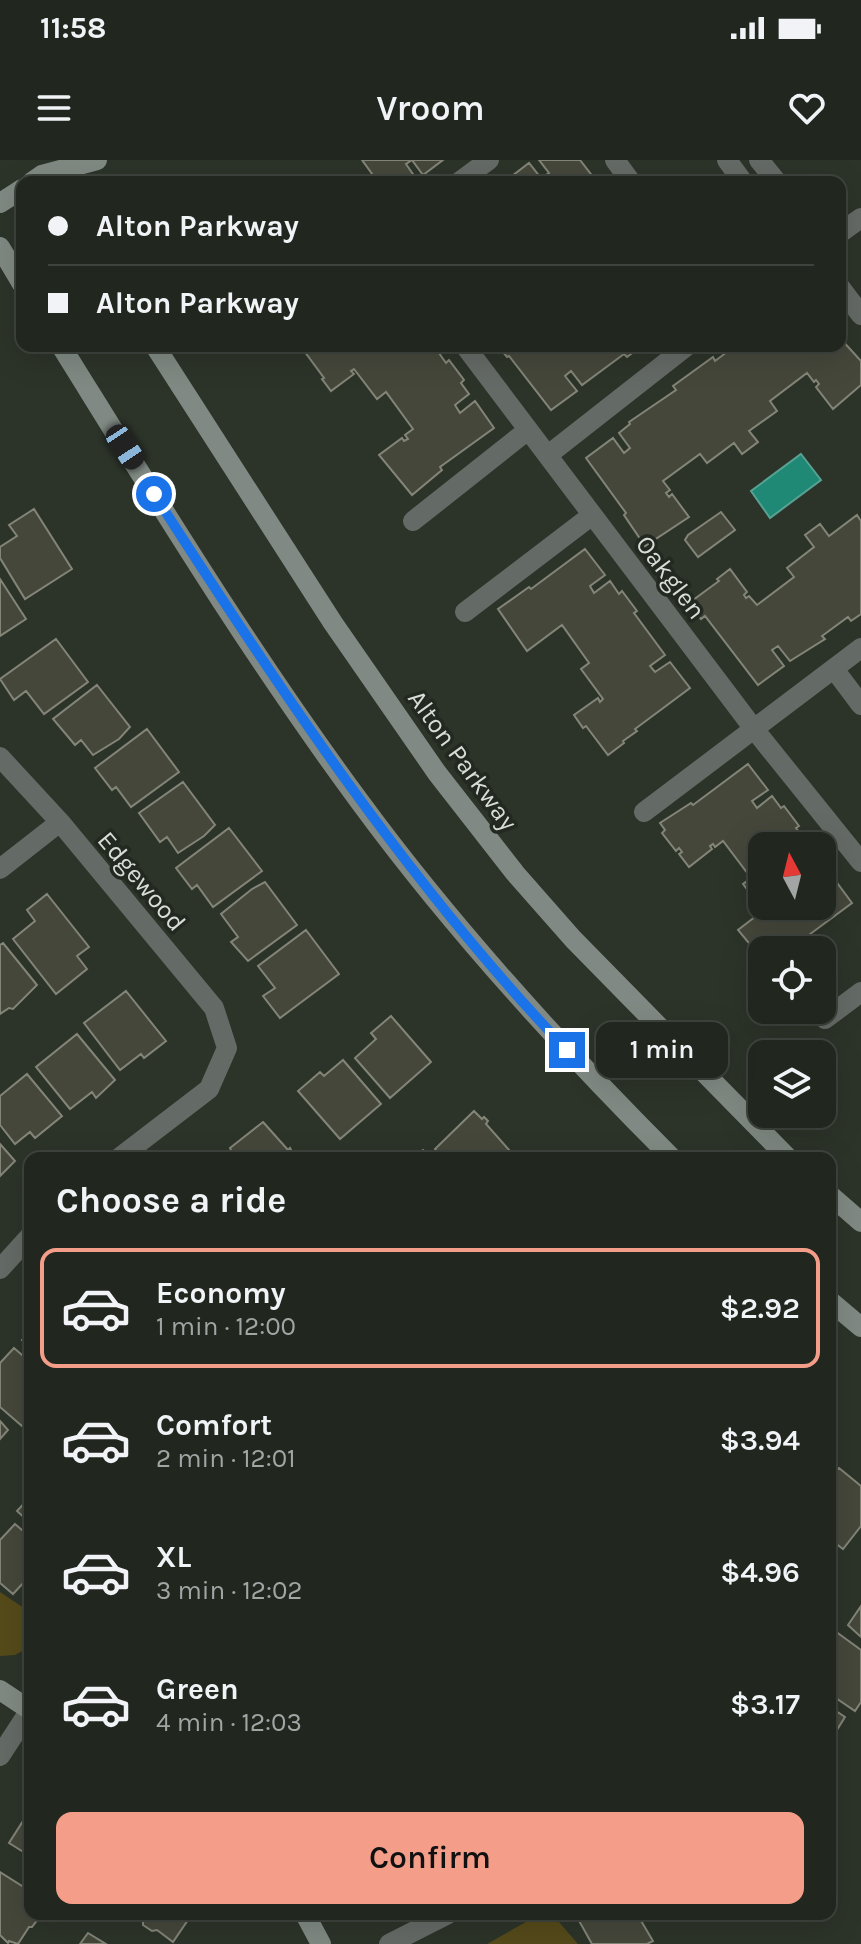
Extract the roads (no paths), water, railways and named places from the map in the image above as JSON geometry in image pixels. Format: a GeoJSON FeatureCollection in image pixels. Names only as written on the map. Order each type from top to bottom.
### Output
{"type":"FeatureCollection","features":[{"type":"Feature","properties":{"kind":"main road"},"geometry":{"type":"LineString","coordinates":[[41,172],[97,160]]}},
{"type":"Feature","properties":{"kind":"main road"},"geometry":{"type":"LineString","coordinates":[[0,247],[16,274]]}},
{"type":"Feature","properties":{"kind":"main road"},"geometry":{"type":"LineString","coordinates":[[65,352],[244,632],[360,802],[530,1012],[666,1152]]}},
{"type":"Feature","properties":{"kind":"main road","name":"Alton Parkway"},"geometry":{"type":"LineString","coordinates":[[159,352],[333,623],[437,773],[505,860],[573,939],[782,1152]]}},
{"type":"Feature","properties":{"kind":"main road"},"geometry":{"type":"LineString","coordinates":[[836,1200],[861,1222]]}},
{"type":"Feature","properties":{"kind":"main road"},"geometry":{"type":"LineString","coordinates":[[836,1306],[861,1327]]}},
{"type":"Feature","properties":{"kind":"main road"},"geometry":{"type":"LineString","coordinates":[[0,1690],[24,1706]]}},
{"type":"Feature","properties":{"kind":"main road"},"geometry":{"type":"LineString","coordinates":[[308,1920],[321,1944]]}},
{"type":"Feature","properties":{"kind":"street"},"geometry":{"type":"LineString","coordinates":[[467,176],[489,160]]}},
{"type":"Feature","properties":{"kind":"street"},"geometry":{"type":"LineString","coordinates":[[759,160],[772,176]]}},
{"type":"Feature","properties":{"kind":"street"},"geometry":{"type":"LineString","coordinates":[[846,295],[861,315]]}},
{"type":"Feature","properties":{"kind":"street","name":"Oakglen"},"geometry":{"type":"LineString","coordinates":[[470,352],[754,729],[861,862]]}},
{"type":"Feature","properties":{"kind":"street"},"geometry":{"type":"LineString","coordinates":[[548,455],[679,352]]}},
{"type":"Feature","properties":{"kind":"street"},"geometry":{"type":"LineString","coordinates":[[413,521],[528,430]]}},
{"type":"Feature","properties":{"kind":"street"},"geometry":{"type":"LineString","coordinates":[[465,612],[591,516]]}},
{"type":"Feature","properties":{"kind":"street"},"geometry":{"type":"LineString","coordinates":[[644,812],[861,648]]}},
{"type":"Feature","properties":{"kind":"street"},"geometry":{"type":"LineString","coordinates":[[834,669],[861,705]]}},
{"type":"Feature","properties":{"kind":"street","name":"Edgewood"},"geometry":{"type":"LineString","coordinates":[[0,757],[60,822],[214,1008],[227,1048],[209,1089],[127,1152]]}},
{"type":"Feature","properties":{"kind":"street"},"geometry":{"type":"LineString","coordinates":[[0,869],[60,822]]}},
{"type":"Feature","properties":{"kind":"street"},"geometry":{"type":"LineString","coordinates":[[836,1011],[861,992]]}},
{"type":"Feature","properties":{"kind":"street"},"geometry":{"type":"LineString","coordinates":[[0,1269],[24,1243]]}},
{"type":"Feature","properties":{"kind":"street"},"geometry":{"type":"LineString","coordinates":[[0,1756],[24,1719]]}},
{"type":"Feature","properties":{"kind":"street"},"geometry":{"type":"LineString","coordinates":[[389,1944],[436,1920]]}},
{"type":"Feature","properties":{"kind":"water"},"geometry":{"type":"Polygon","coordinates":[[[801,454],[821,480],[770,518],[751,491],[801,454]]]}}]}
